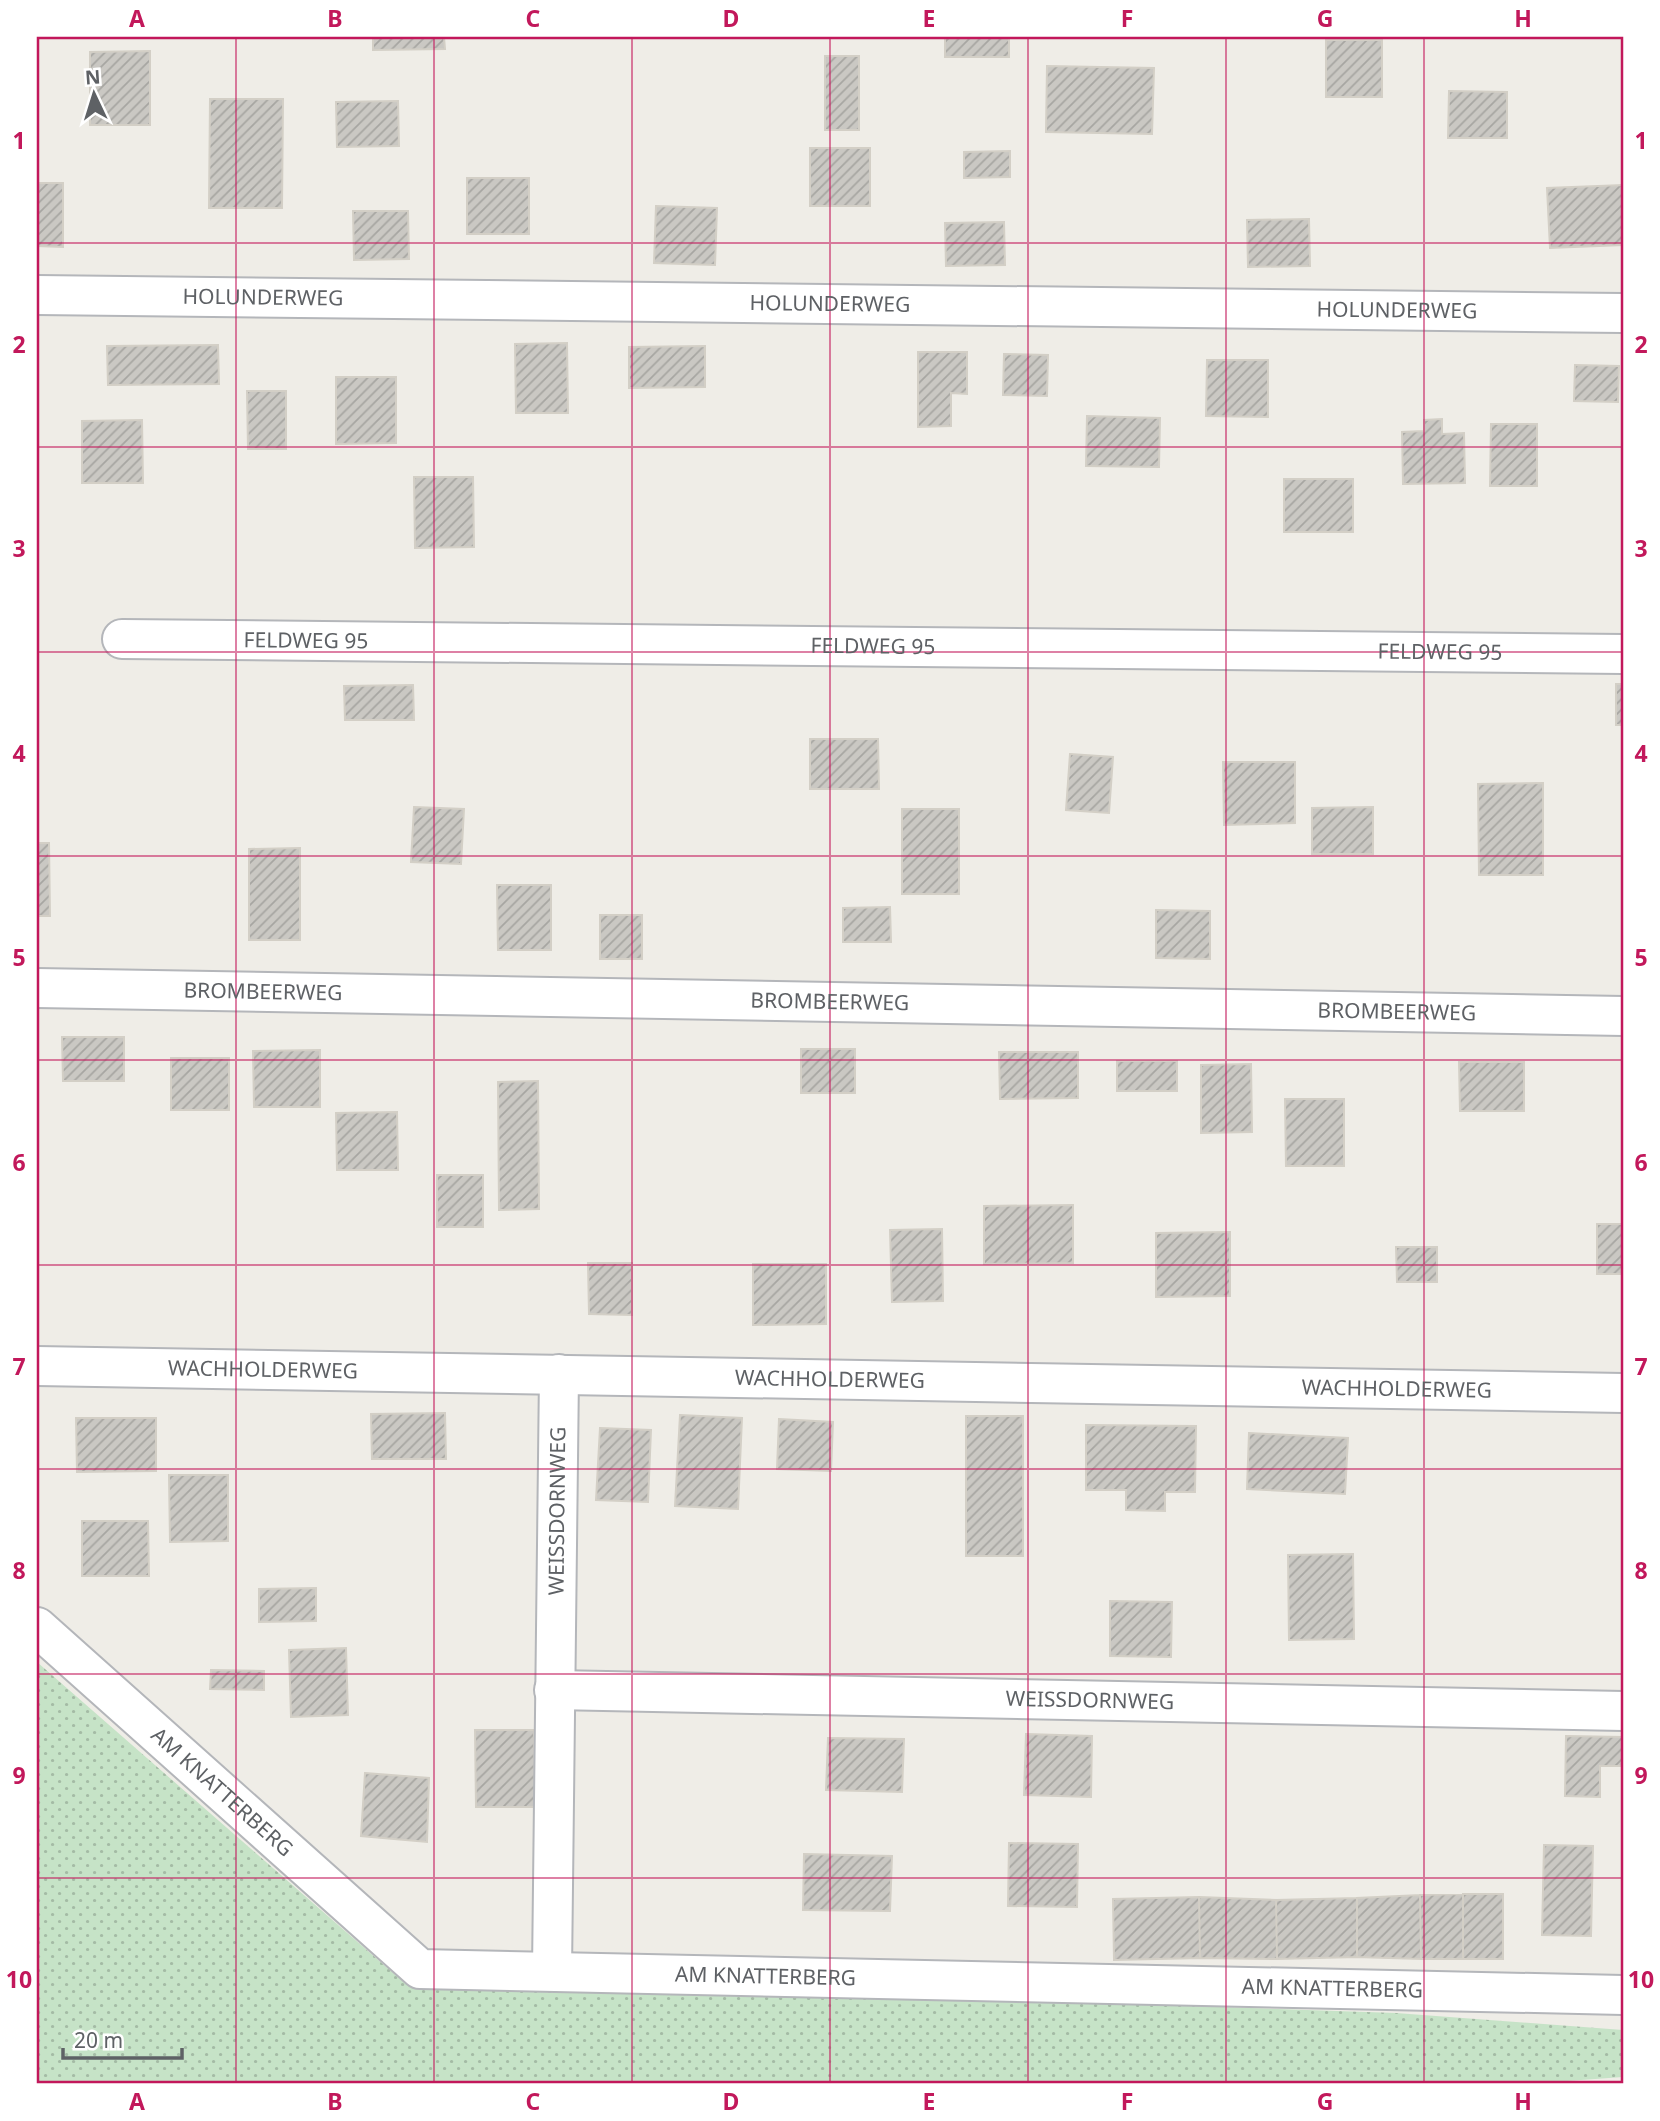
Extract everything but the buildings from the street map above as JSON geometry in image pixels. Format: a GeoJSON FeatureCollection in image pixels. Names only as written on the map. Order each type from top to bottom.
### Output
{"type":"FeatureCollection","features":[{"type":"Feature","properties":{"kind":"street","name":"HOLUNDERWEG"},"geometry":{"type":"LineString","coordinates":[[37,295],[1623,313]]}},
{"type":"Feature","properties":{"kind":"street","name":"FELDWEG 95"},"geometry":{"type":"LineString","coordinates":[[122,639],[1623,654]]}},
{"type":"Feature","properties":{"kind":"street","name":"BROMBEERWEG"},"geometry":{"type":"LineString","coordinates":[[37,988],[1623,1016]]}},
{"type":"Feature","properties":{"kind":"street","name":"WACHHOLDERWEG"},"geometry":{"type":"LineString","coordinates":[[37,1366],[1623,1393]]}},
{"type":"Feature","properties":{"kind":"street","name":"WEISSDORNWEG"},"geometry":{"type":"LineString","coordinates":[[552,1971],[559,1374]]}},
{"type":"Feature","properties":{"kind":"street","name":"AM KNATTERBERG"},"geometry":{"type":"LineString","coordinates":[[37,1627],[420,1969],[1623,1995]]}},
{"type":"Feature","properties":{"kind":"street","name":"WEISSDORNWEG"},"geometry":{"type":"LineString","coordinates":[[554,1690],[1623,1711]]}},
{"type":"Feature","properties":{"kind":"green space"},"geometry":{"type":"Polygon","coordinates":[[[37,1662],[400,1979],[1396,2013],[1623,2030],[1623,2077],[1525,2084],[37,2084],[37,1662]]]}}]}
